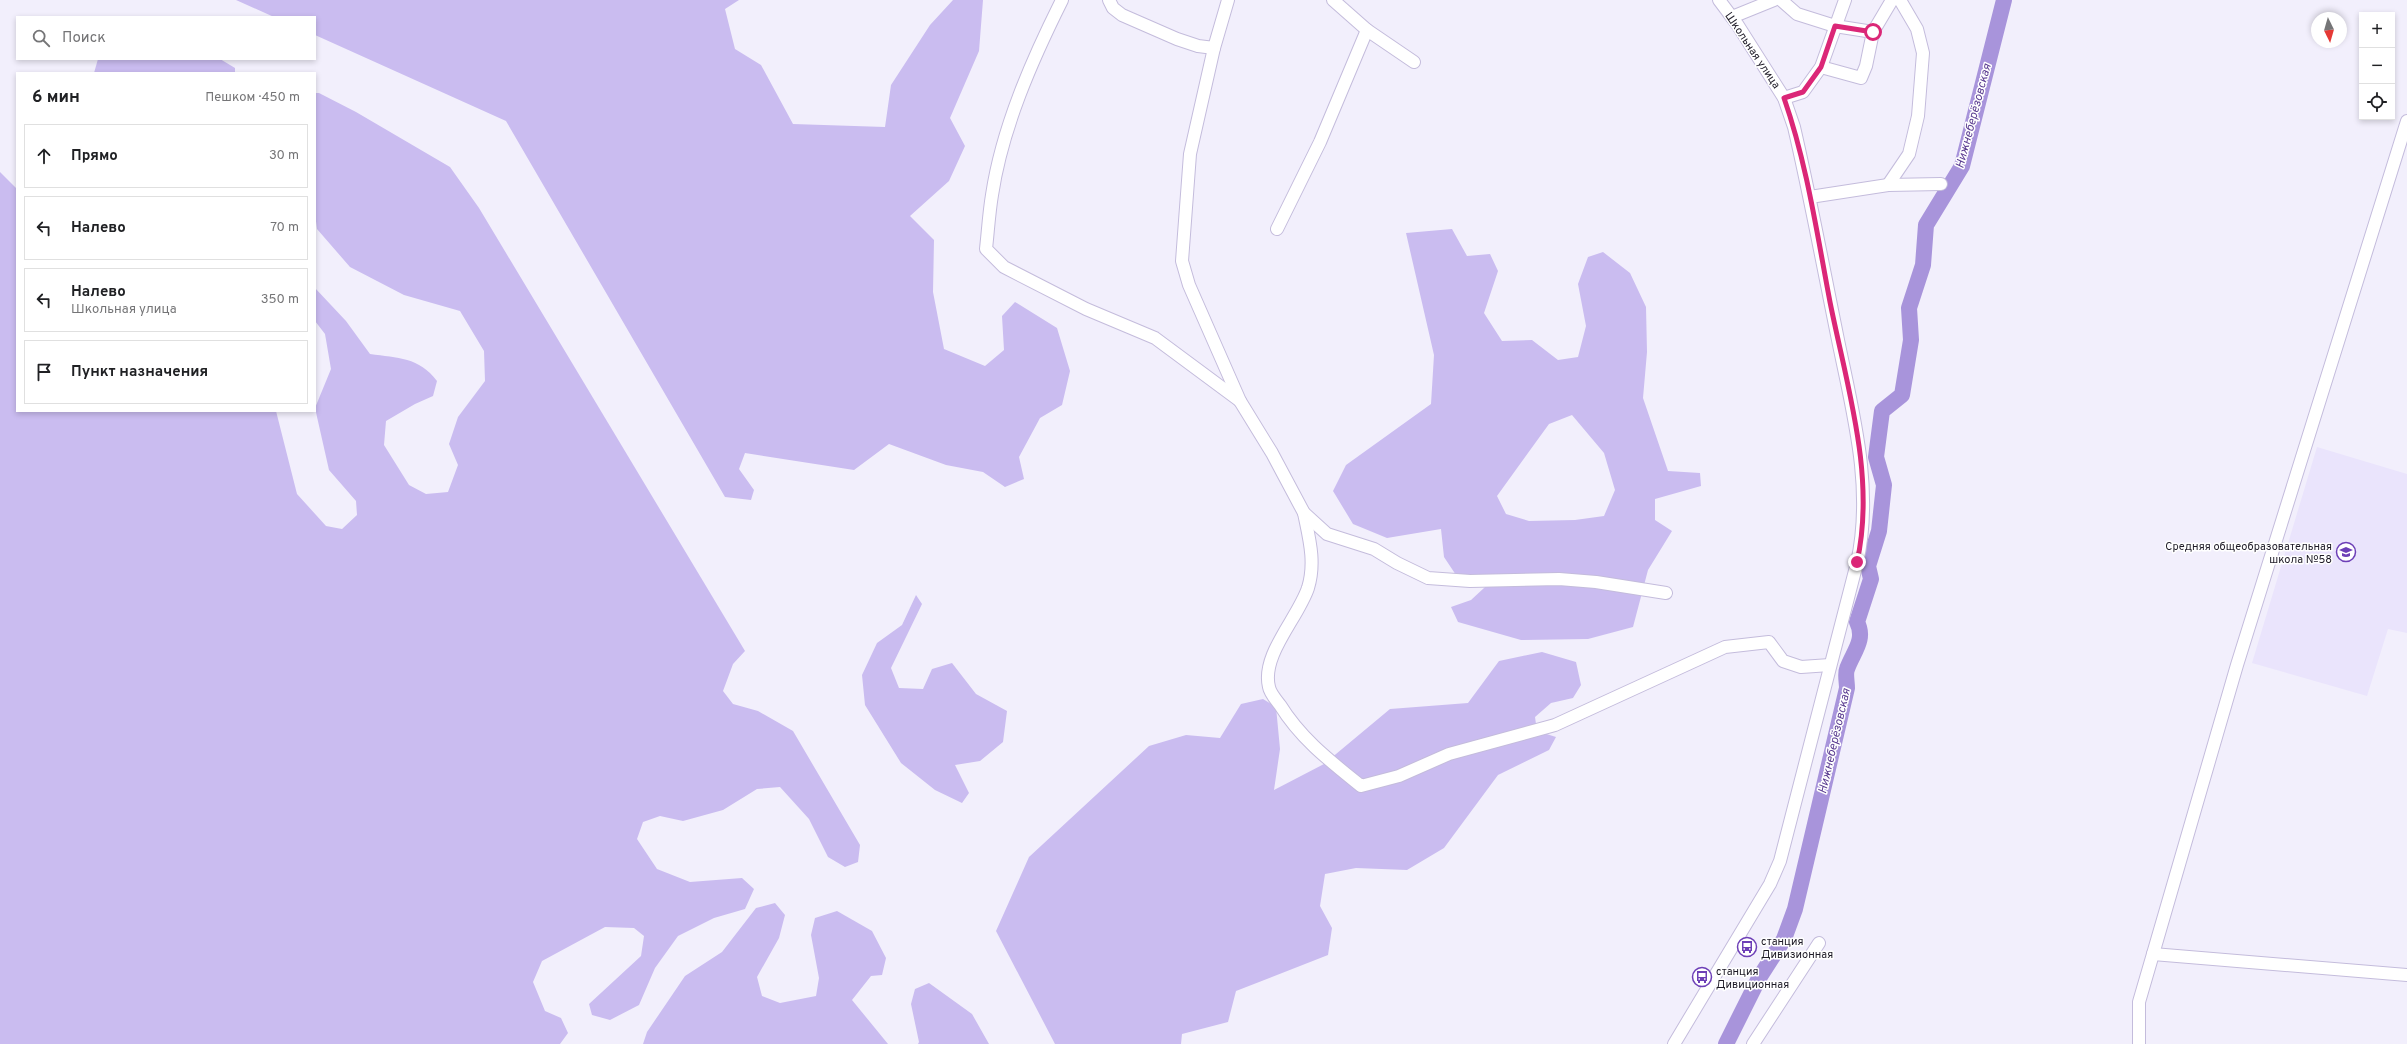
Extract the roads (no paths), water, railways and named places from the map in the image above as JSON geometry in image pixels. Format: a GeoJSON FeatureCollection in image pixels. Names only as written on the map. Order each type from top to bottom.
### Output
{"type":"FeatureCollection","features":[{"type":"Feature","properties":{"kind":"street"},"geometry":{"type":"LineString","coordinates":[[1062,0],[1045,34],[1008,128],[992,194],[986,249],[1004,267],[1086,309],[1155,338],[1240,401]]}},
{"type":"Feature","properties":{"kind":"street"},"geometry":{"type":"LineString","coordinates":[[1109,0],[1113,8],[1122,15],[1177,39],[1198,46],[1214,48]]}},
{"type":"Feature","properties":{"kind":"street"},"geometry":{"type":"LineString","coordinates":[[1228,0],[1214,48],[1190,154],[1182,261],[1191,292],[1240,401],[1272,453],[1304,513],[1311,545],[1312,566],[1308,587],[1270,659],[1267,676],[1269,689],[1297,731],[1310,745],[1361,786],[1399,776],[1449,754],[1555,725],[1725,647],[1768,642],[1783,661],[1801,667],[1830,666]]}},
{"type":"Feature","properties":{"kind":"street"},"geometry":{"type":"LineString","coordinates":[[1333,0],[1367,30],[1414,62]]}},
{"type":"Feature","properties":{"kind":"street","name":"Школьная улица"},"geometry":{"type":"LineString","coordinates":[[1674,1044],[1770,884],[1780,861],[1862,540],[1864,507],[1858,443],[1810,197],[1794,127],[1784,98],[1732,17],[1719,0]]}},
{"type":"Feature","properties":{"kind":"street"},"geometry":{"type":"LineString","coordinates":[[1732,17],[1774,0]]}},
{"type":"Feature","properties":{"kind":"street"},"geometry":{"type":"LineString","coordinates":[[1781,0],[1797,14],[1835,26],[1873,32]]}},
{"type":"Feature","properties":{"kind":"street"},"geometry":{"type":"LineString","coordinates":[[1784,98],[1803,92],[1821,67],[1845,0]]}},
{"type":"Feature","properties":{"kind":"street"},"geometry":{"type":"LineString","coordinates":[[1821,67],[1861,78],[1866,66],[1873,32],[1892,0]]}},
{"type":"Feature","properties":{"kind":"street"},"geometry":{"type":"LineString","coordinates":[[1888,185],[1909,154],[1918,116],[1923,53],[1917,29],[1900,0]]}},
{"type":"Feature","properties":{"kind":"street"},"geometry":{"type":"LineString","coordinates":[[1277,229],[1320,142],[1367,30]]}},
{"type":"Feature","properties":{"kind":"street"},"geometry":{"type":"LineString","coordinates":[[2139,1044],[2139,1002],[2237,665],[2407,121]]}},
{"type":"Feature","properties":{"kind":"street"},"geometry":{"type":"LineString","coordinates":[[1810,197],[1888,185],[1941,184]]}},
{"type":"Feature","properties":{"kind":"street"},"geometry":{"type":"LineString","coordinates":[[1304,513],[1327,534],[1374,549],[1397,564],[1428,578],[1470,581],[1559,579],[1596,582],[1666,593]]}},
{"type":"Feature","properties":{"kind":"street"},"geometry":{"type":"LineString","coordinates":[[1752,1044],[1819,943]]}},
{"type":"Feature","properties":{"kind":"street"},"geometry":{"type":"LineString","coordinates":[[2153,954],[2407,975]]}},
{"type":"Feature","properties":{"kind":"waterway","name":"Нижнеберёзовская"},"geometry":{"type":"LineString","coordinates":[[1726,1044],[1759,978],[1784,939],[1795,909],[1847,688],[1846,671],[1858,646],[1860,635],[1857,622],[1871,579],[1868,566],[1879,531],[1884,485],[1876,457],[1882,411],[1902,395],[1911,340],[1909,308],[1923,265],[1926,225],[1962,166],[2004,0]]}},
{"type":"Feature","properties":{"kind":"place","name":"Средняя общеобразовательная школа №58"},"geometry":{"type":"Point","coordinates":[2346,552]}},
{"type":"Feature","properties":{"kind":"place","name":"станция Дивизионная"},"geometry":{"type":"Point","coordinates":[1747,947]}},
{"type":"Feature","properties":{"kind":"place","name":"станция Дивиционная"},"geometry":{"type":"Point","coordinates":[1702,977]}}]}
